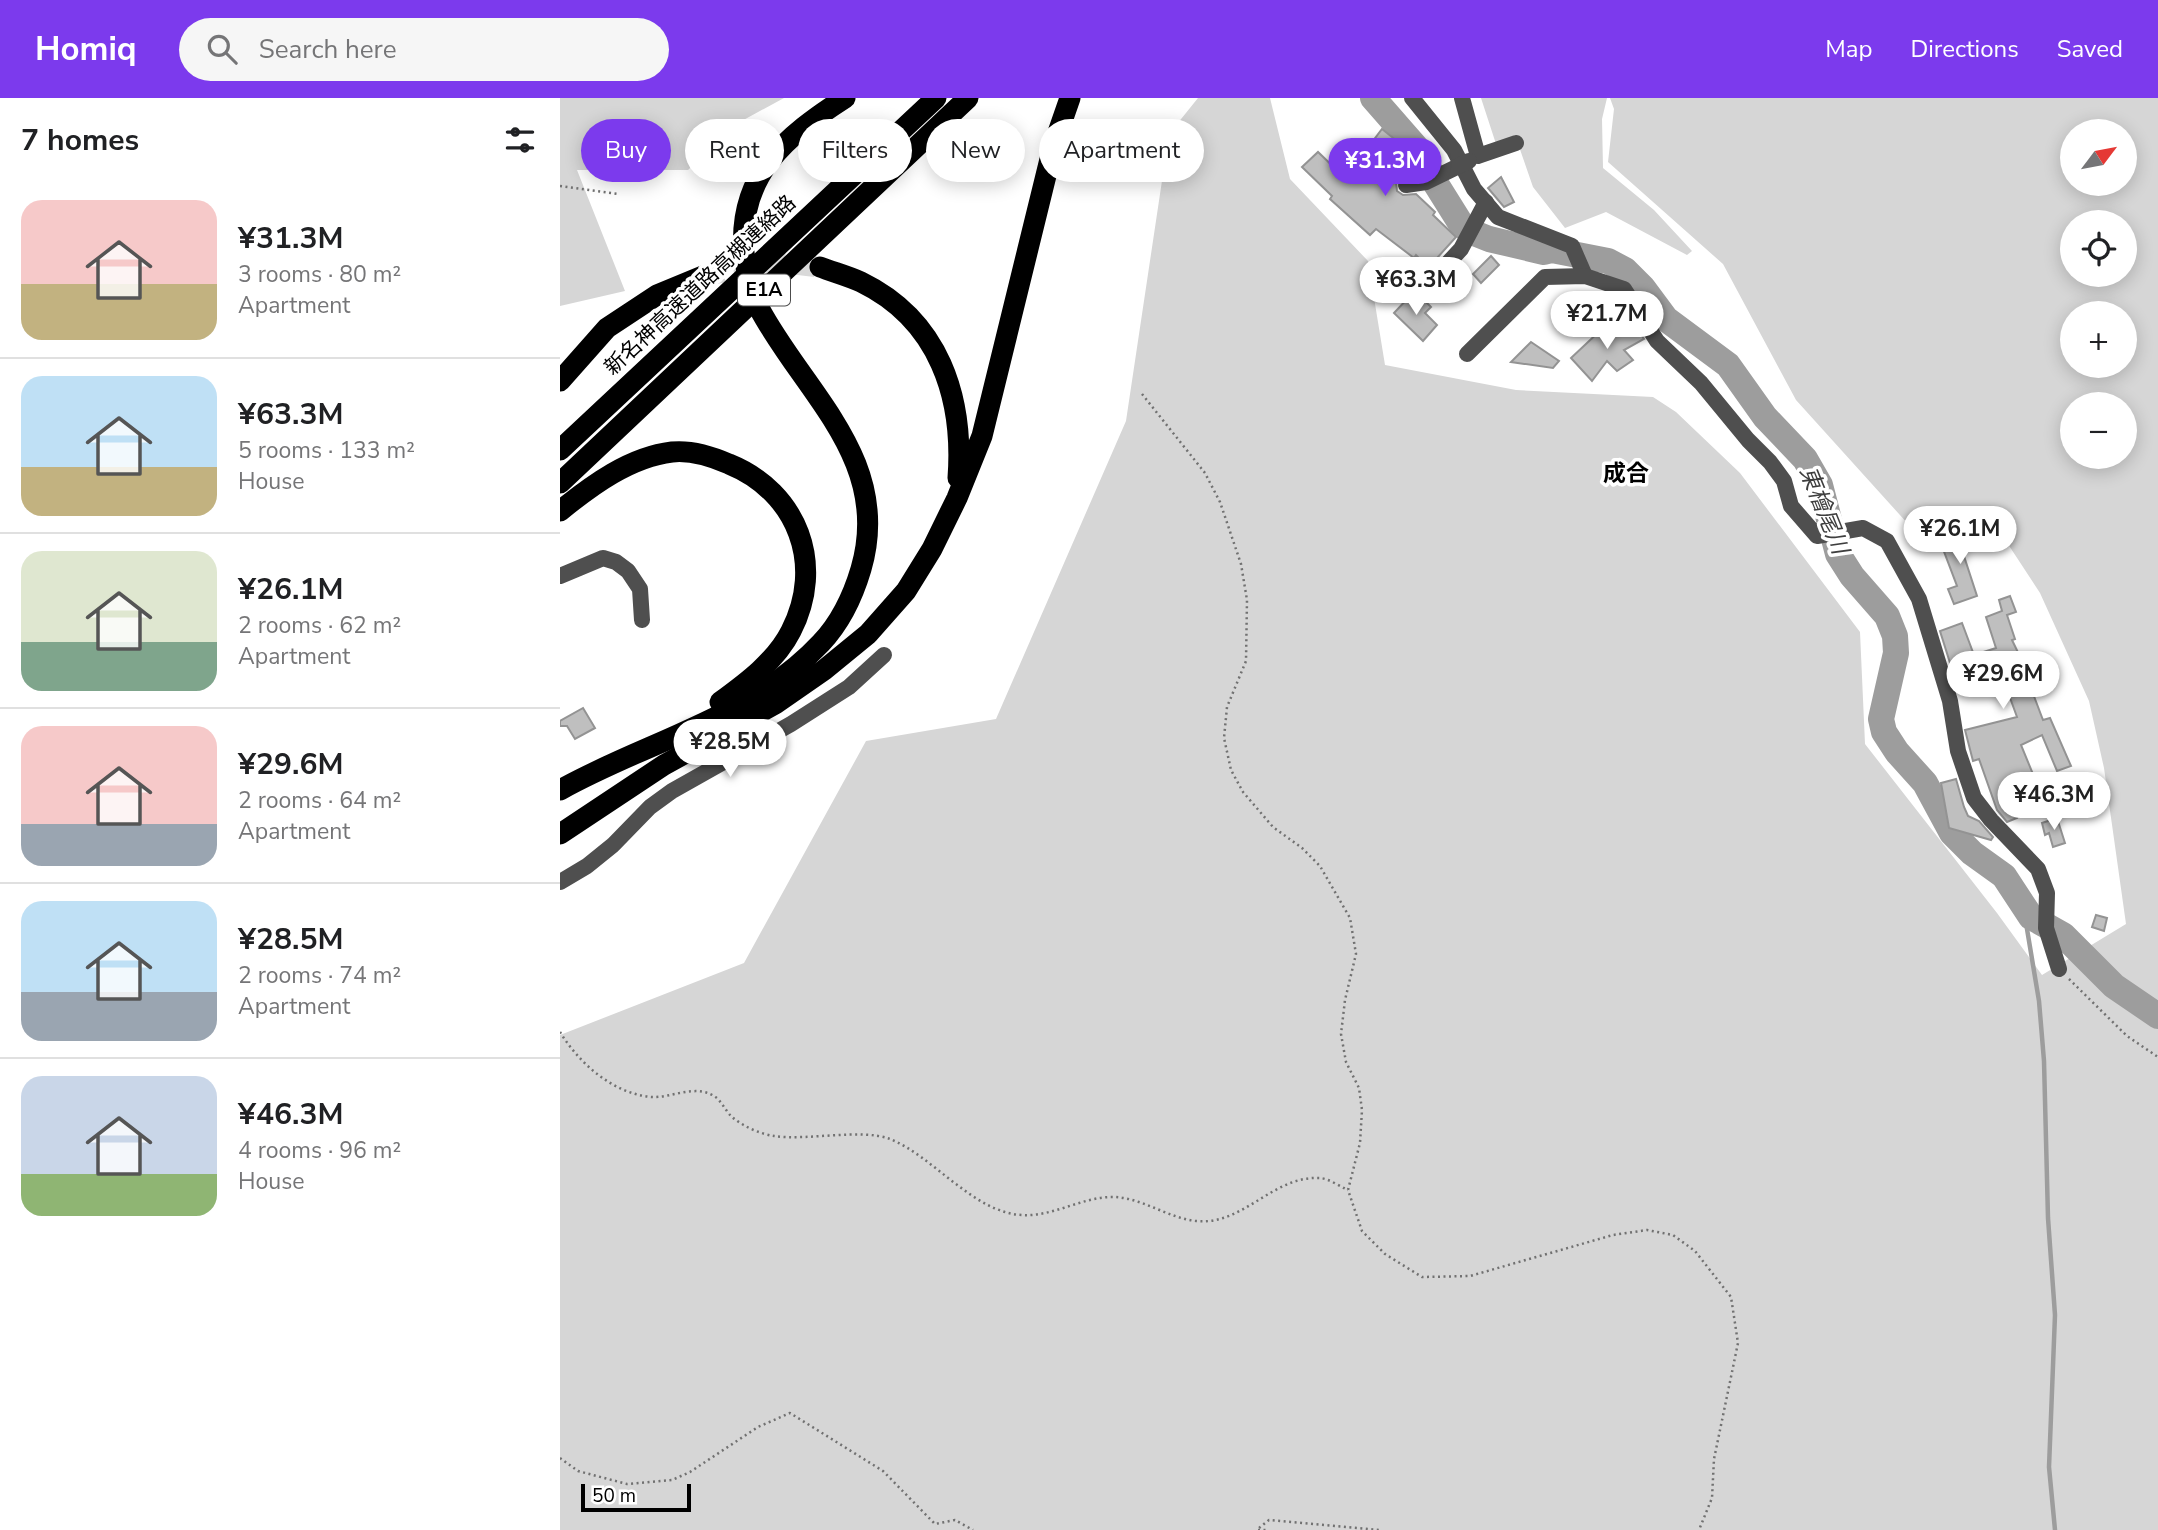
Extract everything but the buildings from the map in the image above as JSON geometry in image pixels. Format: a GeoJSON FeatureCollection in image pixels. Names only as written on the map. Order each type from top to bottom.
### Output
{"type":"FeatureCollection","features":[{"type":"Feature","properties":{"kind":"highway"},"geometry":{"type":"LineString","coordinates":[[560,790],[709,721],[769,687],[800,664],[824,641],[842,615],[856,587],[868,531],[864,495],[854,459],[836,422],[757,305],[746,272],[743,238],[752,190],[777,151],[806,123],[845,98]]}},
{"type":"Feature","properties":{"kind":"highway","name":"新名神高速道路高槻連絡路"},"geometry":{"type":"LineString","coordinates":[[560,450],[936,98]]}},
{"type":"Feature","properties":{"kind":"highway","name":"E1A"},"geometry":{"type":"LineString","coordinates":[[560,483],[968,98]]}},
{"type":"Feature","properties":{"kind":"highway"},"geometry":{"type":"LineString","coordinates":[[560,834],[664,765],[775,704],[824,670],[868,634],[906,592],[933,549],[982,436],[1053,147],[1070,98]]}},
{"type":"Feature","properties":{"kind":"highway"},"geometry":{"type":"LineString","coordinates":[[820,267],[862,283],[898,307],[931,344],[951,387],[959,420],[957,498]]}},
{"type":"Feature","properties":{"kind":"highway"},"geometry":{"type":"LineString","coordinates":[[560,381],[607,328],[657,295],[703,276]]}},
{"type":"Feature","properties":{"kind":"highway"},"geometry":{"type":"LineString","coordinates":[[560,511],[633,462],[674,452],[712,456],[747,471],[770,487],[796,524],[804,551],[806,581],[801,607],[791,633],[771,660],[740,687],[655,747]]}},
{"type":"Feature","properties":{"kind":"street"},"geometry":{"type":"LineString","coordinates":[[1412,98],[1454,150],[1474,189],[1498,216],[1572,246],[1584,276]]}},
{"type":"Feature","properties":{"kind":"street"},"geometry":{"type":"LineString","coordinates":[[1462,98],[1478,156]]}},
{"type":"Feature","properties":{"kind":"street"},"geometry":{"type":"LineString","coordinates":[[1406,185],[1426,182],[1478,156],[1516,144]]}},
{"type":"Feature","properties":{"kind":"street"},"geometry":{"type":"LineString","coordinates":[[1422,292],[1461,249],[1486,202]]}},
{"type":"Feature","properties":{"kind":"street"},"geometry":{"type":"LineString","coordinates":[[1467,354],[1545,276],[1584,276],[1624,289],[1657,341],[1700,383],[1770,462],[1784,481],[1791,506],[1817,536],[1863,528],[1887,541],[1919,599],[1934,643],[1950,701],[1958,751],[1974,798],[1991,820],[2038,869],[2047,893],[2046,928],[2059,969]]}},
{"type":"Feature","properties":{"kind":"street"},"geometry":{"type":"LineString","coordinates":[[560,576],[603,558],[616,562],[628,571],[640,589],[642,620]]}},
{"type":"Feature","properties":{"kind":"street"},"geometry":{"type":"LineString","coordinates":[[560,881],[587,866],[613,845],[650,807],[673,790],[837,694],[884,655]]}},
{"type":"Feature","properties":{"kind":"path"},"geometry":{"type":"LineString","coordinates":[[560,186],[620,194]]}},
{"type":"Feature","properties":{"kind":"path"},"geometry":{"type":"LineString","coordinates":[[1142,394],[1205,473],[1220,502],[1241,564],[1247,600],[1246,662],[1227,707],[1224,738],[1231,770],[1243,792],[1273,827],[1302,848],[1320,866],[1349,918],[1356,954],[1345,1000],[1341,1034],[1346,1062],[1359,1088],[1362,1110],[1360,1143],[1348,1190],[1362,1231],[1385,1254],[1422,1277],[1470,1276],[1613,1235],[1647,1230],[1673,1235],[1695,1251],[1731,1297],[1738,1343],[1714,1459],[1712,1498],[1699,1530]]}},
{"type":"Feature","properties":{"kind":"path"},"geometry":{"type":"LineString","coordinates":[[2059,969],[2127,1036],[2158,1058]]}},
{"type":"Feature","properties":{"kind":"path"},"geometry":{"type":"LineString","coordinates":[[560,1032],[573,1053],[596,1073],[624,1090],[652,1097],[699,1091],[714,1096],[733,1117],[753,1129],[773,1136],[820,1138],[858,1135],[887,1138],[914,1150],[949,1179],[996,1209],[1022,1215],[1110,1197],[1136,1202],[1198,1222],[1219,1219],[1245,1209],[1293,1181],[1321,1178],[1348,1190]]}},
{"type":"Feature","properties":{"kind":"path"},"geometry":{"type":"LineString","coordinates":[[560,1458],[578,1471],[627,1484],[673,1480],[690,1472],[758,1427],[790,1413],[883,1471],[935,1524],[955,1520],[973,1530]]}},
{"type":"Feature","properties":{"kind":"path"},"geometry":{"type":"LineString","coordinates":[[1258,1529],[1269,1520],[1379,1530]]}},
{"type":"Feature","properties":{"kind":"path"},"geometry":{"type":"LineString","coordinates":[[1258,1529],[1266,1530]]}},
{"type":"Feature","properties":{"kind":"shaded area"},"geometry":{"type":"Polygon","coordinates":[[[560,98],[784,98],[745,119],[685,119],[685,170],[671,170],[671,119],[581,119],[581,170],[577,170],[625,291],[560,306],[560,98]]]}},
{"type":"Feature","properties":{"kind":"shaded area"},"geometry":{"type":"Polygon","coordinates":[[[1198,98],[1270,98],[1290,179],[1368,261],[1385,365],[1516,390],[1653,397],[1676,412],[1740,473],[1860,632],[1865,744],[2042,975],[2126,924],[2104,768],[2089,701],[2040,593],[1983,506],[1918,535],[1796,400],[1723,264],[1608,162],[1614,109],[1610,98],[2158,98],[2158,1530],[560,1530],[560,1035],[744,963],[866,741],[996,719],[1126,421],[1162,182],[1204,182],[1204,119],[1181,119],[1198,98]]]}},
{"type":"Feature","properties":{"kind":"shaded area"},"geometry":{"type":"Polygon","coordinates":[[[1481,98],[1607,98],[1602,119],[1603,168],[1654,210],[1692,251],[1687,255],[1606,212],[1565,228],[1533,187],[1515,135],[1496,144],[1481,98]]]}},
{"type":"Feature","properties":{"kind":"waterway","name":"東檜尾川"},"geometry":{"type":"LineString","coordinates":[[1373,98],[1422,154],[1436,184],[1461,224],[1469,231],[1489,239],[1544,252],[1552,250],[1608,261],[1625,270],[1643,288],[1666,319],[1728,365],[1765,417],[1805,459],[1820,485],[1838,554],[1852,576],[1887,616],[1895,636],[1896,653],[1881,719],[1884,732],[1897,752],[1925,783],[1952,833],[1972,853],[2004,876],[2031,917],[2063,935],[2114,986],[2158,1016]]}},
{"type":"Feature","properties":{"kind":"waterway"},"geometry":{"type":"LineString","coordinates":[[2023,905],[2039,1001],[2044,1061],[2048,1218],[2055,1315],[2049,1467],[2055,1530]]}},
{"type":"Feature","properties":{"kind":"tunnel"},"geometry":{"type":"LineString","coordinates":[[703,276],[775,262],[820,267]]}},
{"type":"Feature","properties":{"kind":"district","name":"成合"},"geometry":{"type":"Point","coordinates":[1626,473]}}]}
